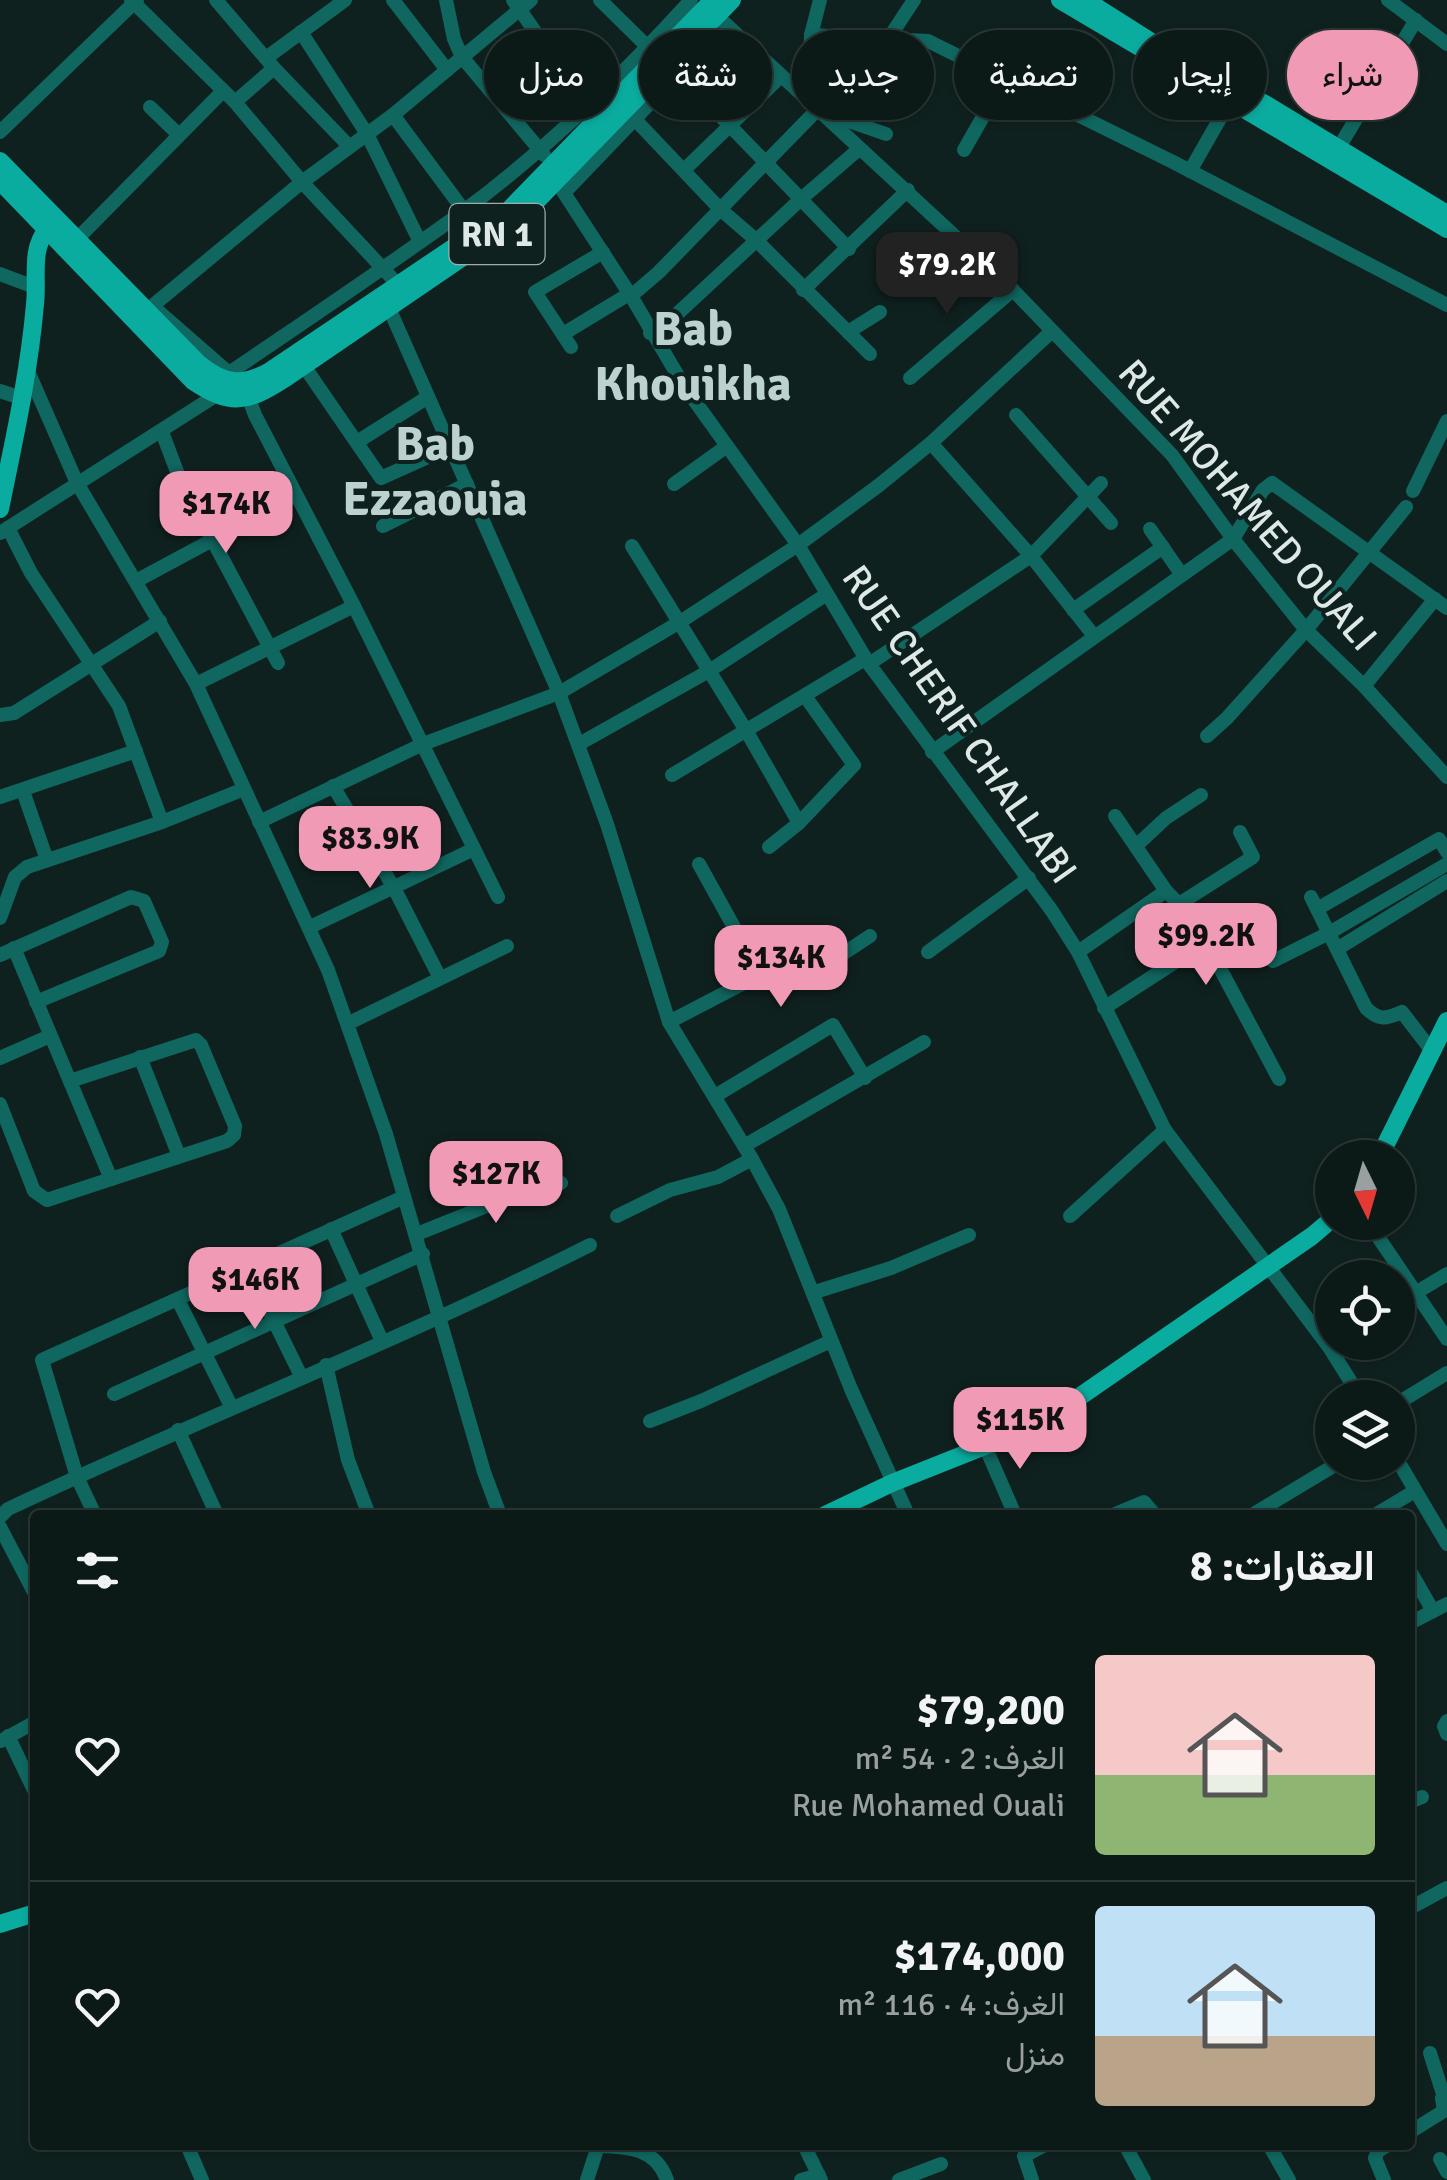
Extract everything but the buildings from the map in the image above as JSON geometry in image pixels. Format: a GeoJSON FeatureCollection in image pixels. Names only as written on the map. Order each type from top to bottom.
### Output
{"type":"FeatureCollection","features":[{"type":"Feature","properties":{"kind":"main road","name":"RN 1"},"geometry":{"type":"LineString","coordinates":[[720,14],[732,0]]}},
{"type":"Feature","properties":{"kind":"main road"},"geometry":{"type":"LineString","coordinates":[[1060,0],[1133,43]]}},
{"type":"Feature","properties":{"kind":"main road"},"geometry":{"type":"LineString","coordinates":[[1085,0],[1192,66],[1265,104],[1447,230]]}},
{"type":"Feature","properties":{"kind":"main road","name":"RN 1"},"geometry":{"type":"LineString","coordinates":[[232,386],[304,366],[393,295],[556,178],[631,115],[639,102]]}},
{"type":"Feature","properties":{"kind":"main road","name":"RN 1"},"geometry":{"type":"LineString","coordinates":[[232,386],[270,371],[520,218],[556,178],[589,120]]}},
{"type":"Feature","properties":{"kind":"main road"},"geometry":{"type":"LineString","coordinates":[[1267,120],[1447,214]]}},
{"type":"Feature","properties":{"kind":"main road"},"geometry":{"type":"LineString","coordinates":[[0,161],[144,313],[192,381],[232,386]]}},
{"type":"Feature","properties":{"kind":"main road"},"geometry":{"type":"LineString","coordinates":[[0,181],[54,221]]}},
{"type":"Feature","properties":{"kind":"main road"},"geometry":{"type":"LineString","coordinates":[[0,509],[28,372],[37,246],[54,221]]}},
{"type":"Feature","properties":{"kind":"main road"},"geometry":{"type":"LineString","coordinates":[[1388,1140],[1447,1022]]}},
{"type":"Feature","properties":{"kind":"main road"},"geometry":{"type":"LineString","coordinates":[[836,1510],[985,1446],[1072,1402],[1315,1231]]}},
{"type":"Feature","properties":{"kind":"main road"},"geometry":{"type":"LineString","coordinates":[[0,1924],[30,1915]]}},
{"type":"Feature","properties":{"kind":"street"},"geometry":{"type":"LineString","coordinates":[[216,0],[348,146]]}},
{"type":"Feature","properties":{"kind":"street"},"geometry":{"type":"LineString","coordinates":[[393,0],[447,70]]}},
{"type":"Feature","properties":{"kind":"street"},"geometry":{"type":"LineString","coordinates":[[446,0],[462,57]]}},
{"type":"Feature","properties":{"kind":"street"},"geometry":{"type":"LineString","coordinates":[[600,0],[639,37]]}},
{"type":"Feature","properties":{"kind":"street"},"geometry":{"type":"LineString","coordinates":[[678,30],[691,0]]}},
{"type":"Feature","properties":{"kind":"street"},"geometry":{"type":"LineString","coordinates":[[812,30],[820,0]]}},
{"type":"Feature","properties":{"kind":"street"},"geometry":{"type":"LineString","coordinates":[[894,30],[914,0]]}},
{"type":"Feature","properties":{"kind":"street"},"geometry":{"type":"LineString","coordinates":[[1388,0],[1447,44]]}},
{"type":"Feature","properties":{"kind":"street"},"geometry":{"type":"LineString","coordinates":[[0,132],[134,1],[234,102],[382,269],[428,397],[579,744],[669,1022],[779,1209],[815,1292],[831,1341],[906,1510]]}},
{"type":"Feature","properties":{"kind":"street"},"geometry":{"type":"LineString","coordinates":[[234,102],[301,32],[337,2]]}},
{"type":"Feature","properties":{"kind":"street"},"geometry":{"type":"LineString","coordinates":[[144,313],[302,182],[394,115],[521,3],[538,30]]}},
{"type":"Feature","properties":{"kind":"street"},"geometry":{"type":"LineString","coordinates":[[720,14],[792,88]]}},
{"type":"Feature","properties":{"kind":"street"},"geometry":{"type":"LineString","coordinates":[[1334,154],[1416,20]]}},
{"type":"Feature","properties":{"kind":"street"},"geometry":{"type":"LineString","coordinates":[[301,32],[367,134],[420,242]]}},
{"type":"Feature","properties":{"kind":"street","name":"RUE CHERIF CHALLABI"},"geometry":{"type":"LineString","coordinates":[[462,57],[540,149],[650,332],[798,546],[867,661],[1029,878],[1078,952],[1165,1130],[1349,1380]]}},
{"type":"Feature","properties":{"kind":"street"},"geometry":{"type":"LineString","coordinates":[[684,169],[780,78]]}},
{"type":"Feature","properties":{"kind":"street"},"geometry":{"type":"LineString","coordinates":[[81,235],[223,91]]}},
{"type":"Feature","properties":{"kind":"street"},"geometry":{"type":"LineString","coordinates":[[150,106],[178,134]]}},
{"type":"Feature","properties":{"kind":"street"},"geometry":{"type":"LineString","coordinates":[[394,115],[479,231]]}},
{"type":"Feature","properties":{"kind":"street"},"geometry":{"type":"LineString","coordinates":[[631,115],[720,209],[870,354]]}},
{"type":"Feature","properties":{"kind":"street"},"geometry":{"type":"LineString","coordinates":[[162,822],[120,706],[4,530],[232,386],[583,120]]}},
{"type":"Feature","properties":{"kind":"street"},"geometry":{"type":"LineString","coordinates":[[724,120],[850,249]]}},
{"type":"Feature","properties":{"kind":"street"},"geometry":{"type":"LineString","coordinates":[[603,252],[535,292],[567,341],[659,272],[800,120]]}},
{"type":"Feature","properties":{"kind":"street","name":"RUE MOHAMED OUALI"},"geometry":{"type":"LineString","coordinates":[[829,120],[1013,290],[1172,455],[1306,630],[1364,686],[1447,777]]}},
{"type":"Feature","properties":{"kind":"street"},"geometry":{"type":"LineString","coordinates":[[851,120],[886,134]]}},
{"type":"Feature","properties":{"kind":"street"},"geometry":{"type":"LineString","coordinates":[[964,150],[981,120]]}},
{"type":"Feature","properties":{"kind":"street"},"geometry":{"type":"LineString","coordinates":[[1087,120],[1447,305]]}},
{"type":"Feature","properties":{"kind":"street"},"geometry":{"type":"LineString","coordinates":[[1190,171],[1219,120]]}},
{"type":"Feature","properties":{"kind":"street"},"geometry":{"type":"LineString","coordinates":[[650,332],[676,314],[800,198],[860,149]]}},
{"type":"Feature","properties":{"kind":"street"},"geometry":{"type":"LineString","coordinates":[[0,150],[54,221],[81,235],[144,313],[232,386],[296,495],[354,606],[498,897]]}},
{"type":"Feature","properties":{"kind":"street"},"geometry":{"type":"LineString","coordinates":[[803,290],[908,190]]}},
{"type":"Feature","properties":{"kind":"street"},"geometry":{"type":"LineString","coordinates":[[0,274],[37,288]]}},
{"type":"Feature","properties":{"kind":"street"},"geometry":{"type":"LineString","coordinates":[[910,378],[1013,290]]}},
{"type":"Feature","properties":{"kind":"street"},"geometry":{"type":"LineString","coordinates":[[848,332],[880,312]]}},
{"type":"Feature","properties":{"kind":"street"},"geometry":{"type":"LineString","coordinates":[[259,822],[423,744],[559,694],[680,622],[798,546],[930,443],[1051,332]]}},
{"type":"Feature","properties":{"kind":"street"},"geometry":{"type":"LineString","coordinates":[[304,366],[381,478],[450,447]]}},
{"type":"Feature","properties":{"kind":"street"},"geometry":{"type":"LineString","coordinates":[[28,372],[77,482],[196,684],[310,927],[349,1023],[417,1234],[498,1510]]}},
{"type":"Feature","properties":{"kind":"street"},"geometry":{"type":"LineString","coordinates":[[0,391],[24,398]]}},
{"type":"Feature","properties":{"kind":"street"},"geometry":{"type":"LineString","coordinates":[[357,442],[428,397]]}},
{"type":"Feature","properties":{"kind":"street"},"geometry":{"type":"LineString","coordinates":[[1016,415],[1111,523]]}},
{"type":"Feature","properties":{"kind":"street"},"geometry":{"type":"LineString","coordinates":[[1413,492],[1447,421]]}},
{"type":"Feature","properties":{"kind":"street"},"geometry":{"type":"LineString","coordinates":[[162,432],[179,477],[274,656]]}},
{"type":"Feature","properties":{"kind":"street"},"geometry":{"type":"LineString","coordinates":[[930,443],[1030,556],[1094,636]]}},
{"type":"Feature","properties":{"kind":"street"},"geometry":{"type":"LineString","coordinates":[[674,484],[728,446]]}},
{"type":"Feature","properties":{"kind":"street"},"geometry":{"type":"LineString","coordinates":[[672,775],[867,661],[1030,556],[1101,483]]}},
{"type":"Feature","properties":{"kind":"street"},"geometry":{"type":"LineString","coordinates":[[382,526],[467,484]]}},
{"type":"Feature","properties":{"kind":"street"},"geometry":{"type":"LineString","coordinates":[[932,752],[1234,540],[1263,490],[1272,484],[1441,604],[1364,686]]}},
{"type":"Feature","properties":{"kind":"street"},"geometry":{"type":"LineString","coordinates":[[136,582],[296,495]]}},
{"type":"Feature","properties":{"kind":"street"},"geometry":{"type":"LineString","coordinates":[[1207,736],[1228,718],[1306,630],[1406,507]]}},
{"type":"Feature","properties":{"kind":"street"},"geometry":{"type":"LineString","coordinates":[[1150,529],[1182,575]]}},
{"type":"Feature","properties":{"kind":"street"},"geometry":{"type":"LineString","coordinates":[[632,546],[748,732],[799,824]]}},
{"type":"Feature","properties":{"kind":"street"},"geometry":{"type":"LineString","coordinates":[[1073,610],[1162,547]]}},
{"type":"Feature","properties":{"kind":"street"},"geometry":{"type":"LineString","coordinates":[[579,744],[709,671],[827,594]]}},
{"type":"Feature","properties":{"kind":"street"},"geometry":{"type":"LineString","coordinates":[[196,684],[274,656],[354,606]]}},
{"type":"Feature","properties":{"kind":"street"},"geometry":{"type":"LineString","coordinates":[[0,715],[14,713],[160,620]]}},
{"type":"Feature","properties":{"kind":"street"},"geometry":{"type":"LineString","coordinates":[[769,848],[799,824],[854,765],[805,696]]}},
{"type":"Feature","properties":{"kind":"street"},"geometry":{"type":"LineString","coordinates":[[0,797],[136,750]]}},
{"type":"Feature","properties":{"kind":"street"},"geometry":{"type":"LineString","coordinates":[[333,786],[394,888],[440,978]]}},
{"type":"Feature","properties":{"kind":"street"},"geometry":{"type":"LineString","coordinates":[[0,918],[15,877],[26,867],[162,822],[244,789]]}},
{"type":"Feature","properties":{"kind":"street"},"geometry":{"type":"LineString","coordinates":[[24,791],[47,860]]}},
{"type":"Feature","properties":{"kind":"street"},"geometry":{"type":"LineString","coordinates":[[1137,845],[1166,818],[1200,795]]}},
{"type":"Feature","properties":{"kind":"street"},"geometry":{"type":"LineString","coordinates":[[1114,816],[1166,891],[1180,904],[1253,857],[1240,832]]}},
{"type":"Feature","properties":{"kind":"street"},"geometry":{"type":"LineString","coordinates":[[1432,1051],[1402,1012],[1386,1019],[1374,1016],[1366,1008],[1314,903],[1440,839],[1447,852]]}},
{"type":"Feature","properties":{"kind":"street"},"geometry":{"type":"LineString","coordinates":[[310,927],[474,850]]}},
{"type":"Feature","properties":{"kind":"street"},"geometry":{"type":"LineString","coordinates":[[698,864],[760,974]]}},
{"type":"Feature","properties":{"kind":"street"},"geometry":{"type":"LineString","coordinates":[[1272,961],[1329,933],[1447,864]]}},
{"type":"Feature","properties":{"kind":"street"},"geometry":{"type":"LineString","coordinates":[[928,952],[1029,878]]}},
{"type":"Feature","properties":{"kind":"street"},"geometry":{"type":"LineString","coordinates":[[1336,949],[1447,881]]}},
{"type":"Feature","properties":{"kind":"street"},"geometry":{"type":"LineString","coordinates":[[1078,952],[1166,891]]}},
{"type":"Feature","properties":{"kind":"street"},"geometry":{"type":"LineString","coordinates":[[36,1002],[156,952],[162,942],[144,900],[134,896],[7,952],[36,1002],[111,1180]]}},
{"type":"Feature","properties":{"kind":"street"},"geometry":{"type":"LineString","coordinates":[[669,1022],[769,970],[780,988],[817,971],[870,936]]}},
{"type":"Feature","properties":{"kind":"street"},"geometry":{"type":"LineString","coordinates":[[1104,1008],[1206,942],[1279,1079]]}},
{"type":"Feature","properties":{"kind":"street"},"geometry":{"type":"LineString","coordinates":[[349,1023],[507,946]]}},
{"type":"Feature","properties":{"kind":"street"},"geometry":{"type":"LineString","coordinates":[[715,1096],[833,1025],[865,1078]]}},
{"type":"Feature","properties":{"kind":"street"},"geometry":{"type":"LineString","coordinates":[[0,1058],[50,1036]]}},
{"type":"Feature","properties":{"kind":"street"},"geometry":{"type":"LineString","coordinates":[[0,1104],[34,1191],[41,1199],[52,1199],[231,1140],[235,1126],[199,1042],[188,1041],[70,1080]]}},
{"type":"Feature","properties":{"kind":"street"},"geometry":{"type":"LineString","coordinates":[[617,1216],[670,1190],[718,1177],[748,1153],[924,1042]]}},
{"type":"Feature","properties":{"kind":"street"},"geometry":{"type":"LineString","coordinates":[[140,1058],[179,1156]]}},
{"type":"Feature","properties":{"kind":"street"},"geometry":{"type":"LineString","coordinates":[[1070,1216],[1165,1130]]}},
{"type":"Feature","properties":{"kind":"street"},"geometry":{"type":"LineString","coordinates":[[417,1234],[494,1203],[561,1184]]}},
{"type":"Feature","properties":{"kind":"street"},"geometry":{"type":"LineString","coordinates":[[93,1510],[77,1477],[42,1360],[404,1197]]}},
{"type":"Feature","properties":{"kind":"street"},"geometry":{"type":"LineString","coordinates":[[331,1230],[382,1341]]}},
{"type":"Feature","properties":{"kind":"street"},"geometry":{"type":"LineString","coordinates":[[815,1292],[890,1268],[969,1235]]}},
{"type":"Feature","properties":{"kind":"street"},"geometry":{"type":"LineString","coordinates":[[1380,1240],[1447,1339]]}},
{"type":"Feature","properties":{"kind":"street"},"geometry":{"type":"LineString","coordinates":[[0,1517],[178,1430],[590,1246]]}},
{"type":"Feature","properties":{"kind":"street"},"geometry":{"type":"LineString","coordinates":[[114,1394],[422,1254]]}},
{"type":"Feature","properties":{"kind":"street"},"geometry":{"type":"LineString","coordinates":[[248,1268],[301,1376]]}},
{"type":"Feature","properties":{"kind":"street"},"geometry":{"type":"LineString","coordinates":[[1416,1292],[1447,1274]]}},
{"type":"Feature","properties":{"kind":"street"},"geometry":{"type":"LineString","coordinates":[[178,1300],[231,1406]]}},
{"type":"Feature","properties":{"kind":"street"},"geometry":{"type":"LineString","coordinates":[[650,1421],[831,1341]]}},
{"type":"Feature","properties":{"kind":"street"},"geometry":{"type":"LineString","coordinates":[[326,1365],[348,1460],[367,1510]]}},
{"type":"Feature","properties":{"kind":"street"},"geometry":{"type":"LineString","coordinates":[[1415,1394],[1445,1378]]}},
{"type":"Feature","properties":{"kind":"street"},"geometry":{"type":"LineString","coordinates":[[178,1430],[215,1510]]}},
{"type":"Feature","properties":{"kind":"street"},"geometry":{"type":"LineString","coordinates":[[985,1446],[1013,1510]]}},
{"type":"Feature","properties":{"kind":"street"},"geometry":{"type":"LineString","coordinates":[[1260,1510],[1315,1477]]}},
{"type":"Feature","properties":{"kind":"street"},"geometry":{"type":"LineString","coordinates":[[1409,1480],[1445,1536]]}},
{"type":"Feature","properties":{"kind":"street"},"geometry":{"type":"LineString","coordinates":[[1384,1510],[1415,1491]]}},
{"type":"Feature","properties":{"kind":"street"},"geometry":{"type":"LineString","coordinates":[[1126,1510],[1146,1502],[1152,1510]]}},
{"type":"Feature","properties":{"kind":"street"},"geometry":{"type":"LineString","coordinates":[[0,1527],[30,1584]]}},
{"type":"Feature","properties":{"kind":"street"},"geometry":{"type":"LineString","coordinates":[[1415,1579],[1440,1607],[1415,1620]]}},
{"type":"Feature","properties":{"kind":"street"},"geometry":{"type":"LineString","coordinates":[[1447,1721],[1447,1734]]}},
{"type":"Feature","properties":{"kind":"street"},"geometry":{"type":"LineString","coordinates":[[30,1725],[4,1738],[30,1783]]}},
{"type":"Feature","properties":{"kind":"street"},"geometry":{"type":"LineString","coordinates":[[1415,1905],[1447,1888]]}},
{"type":"Feature","properties":{"kind":"street"},"geometry":{"type":"LineString","coordinates":[[1415,2129],[1444,2112],[1445,2093],[1430,2053]]}},
{"type":"Feature","properties":{"kind":"street"},"geometry":{"type":"LineString","coordinates":[[189,2150],[202,2180]]}},
{"type":"Feature","properties":{"kind":"street"},"geometry":{"type":"LineString","coordinates":[[586,2180],[597,2150]]}},
{"type":"Feature","properties":{"kind":"street"},"geometry":{"type":"LineString","coordinates":[[631,2150],[655,2157],[667,2180]]}},
{"type":"Feature","properties":{"kind":"street"},"geometry":{"type":"LineString","coordinates":[[800,2180],[820,2177],[806,2150]]}},
{"type":"Feature","properties":{"kind":"street"},"geometry":{"type":"LineString","coordinates":[[1032,2180],[1024,2156],[1035,2150]]}},
{"type":"Feature","properties":{"kind":"street"},"geometry":{"type":"LineString","coordinates":[[1131,2150],[1144,2180]]}},
{"type":"Feature","properties":{"kind":"street"},"geometry":{"type":"LineString","coordinates":[[1271,2150],[1284,2178]]}},
{"type":"Feature","properties":{"kind":"street"},"geometry":{"type":"LineString","coordinates":[[1380,2150],[1375,2158],[1384,2180]]}},
{"type":"Feature","properties":{"kind":"street"},"geometry":{"type":"LineString","coordinates":[[899,2180],[941,2164]]}},
{"type":"Feature","properties":{"kind":"district","name":"Bab Khouikha"},"geometry":{"type":"Point","coordinates":[693,356]}},
{"type":"Feature","properties":{"kind":"district","name":"Bab Ezzaouia"},"geometry":{"type":"Point","coordinates":[435,470]}}]}
